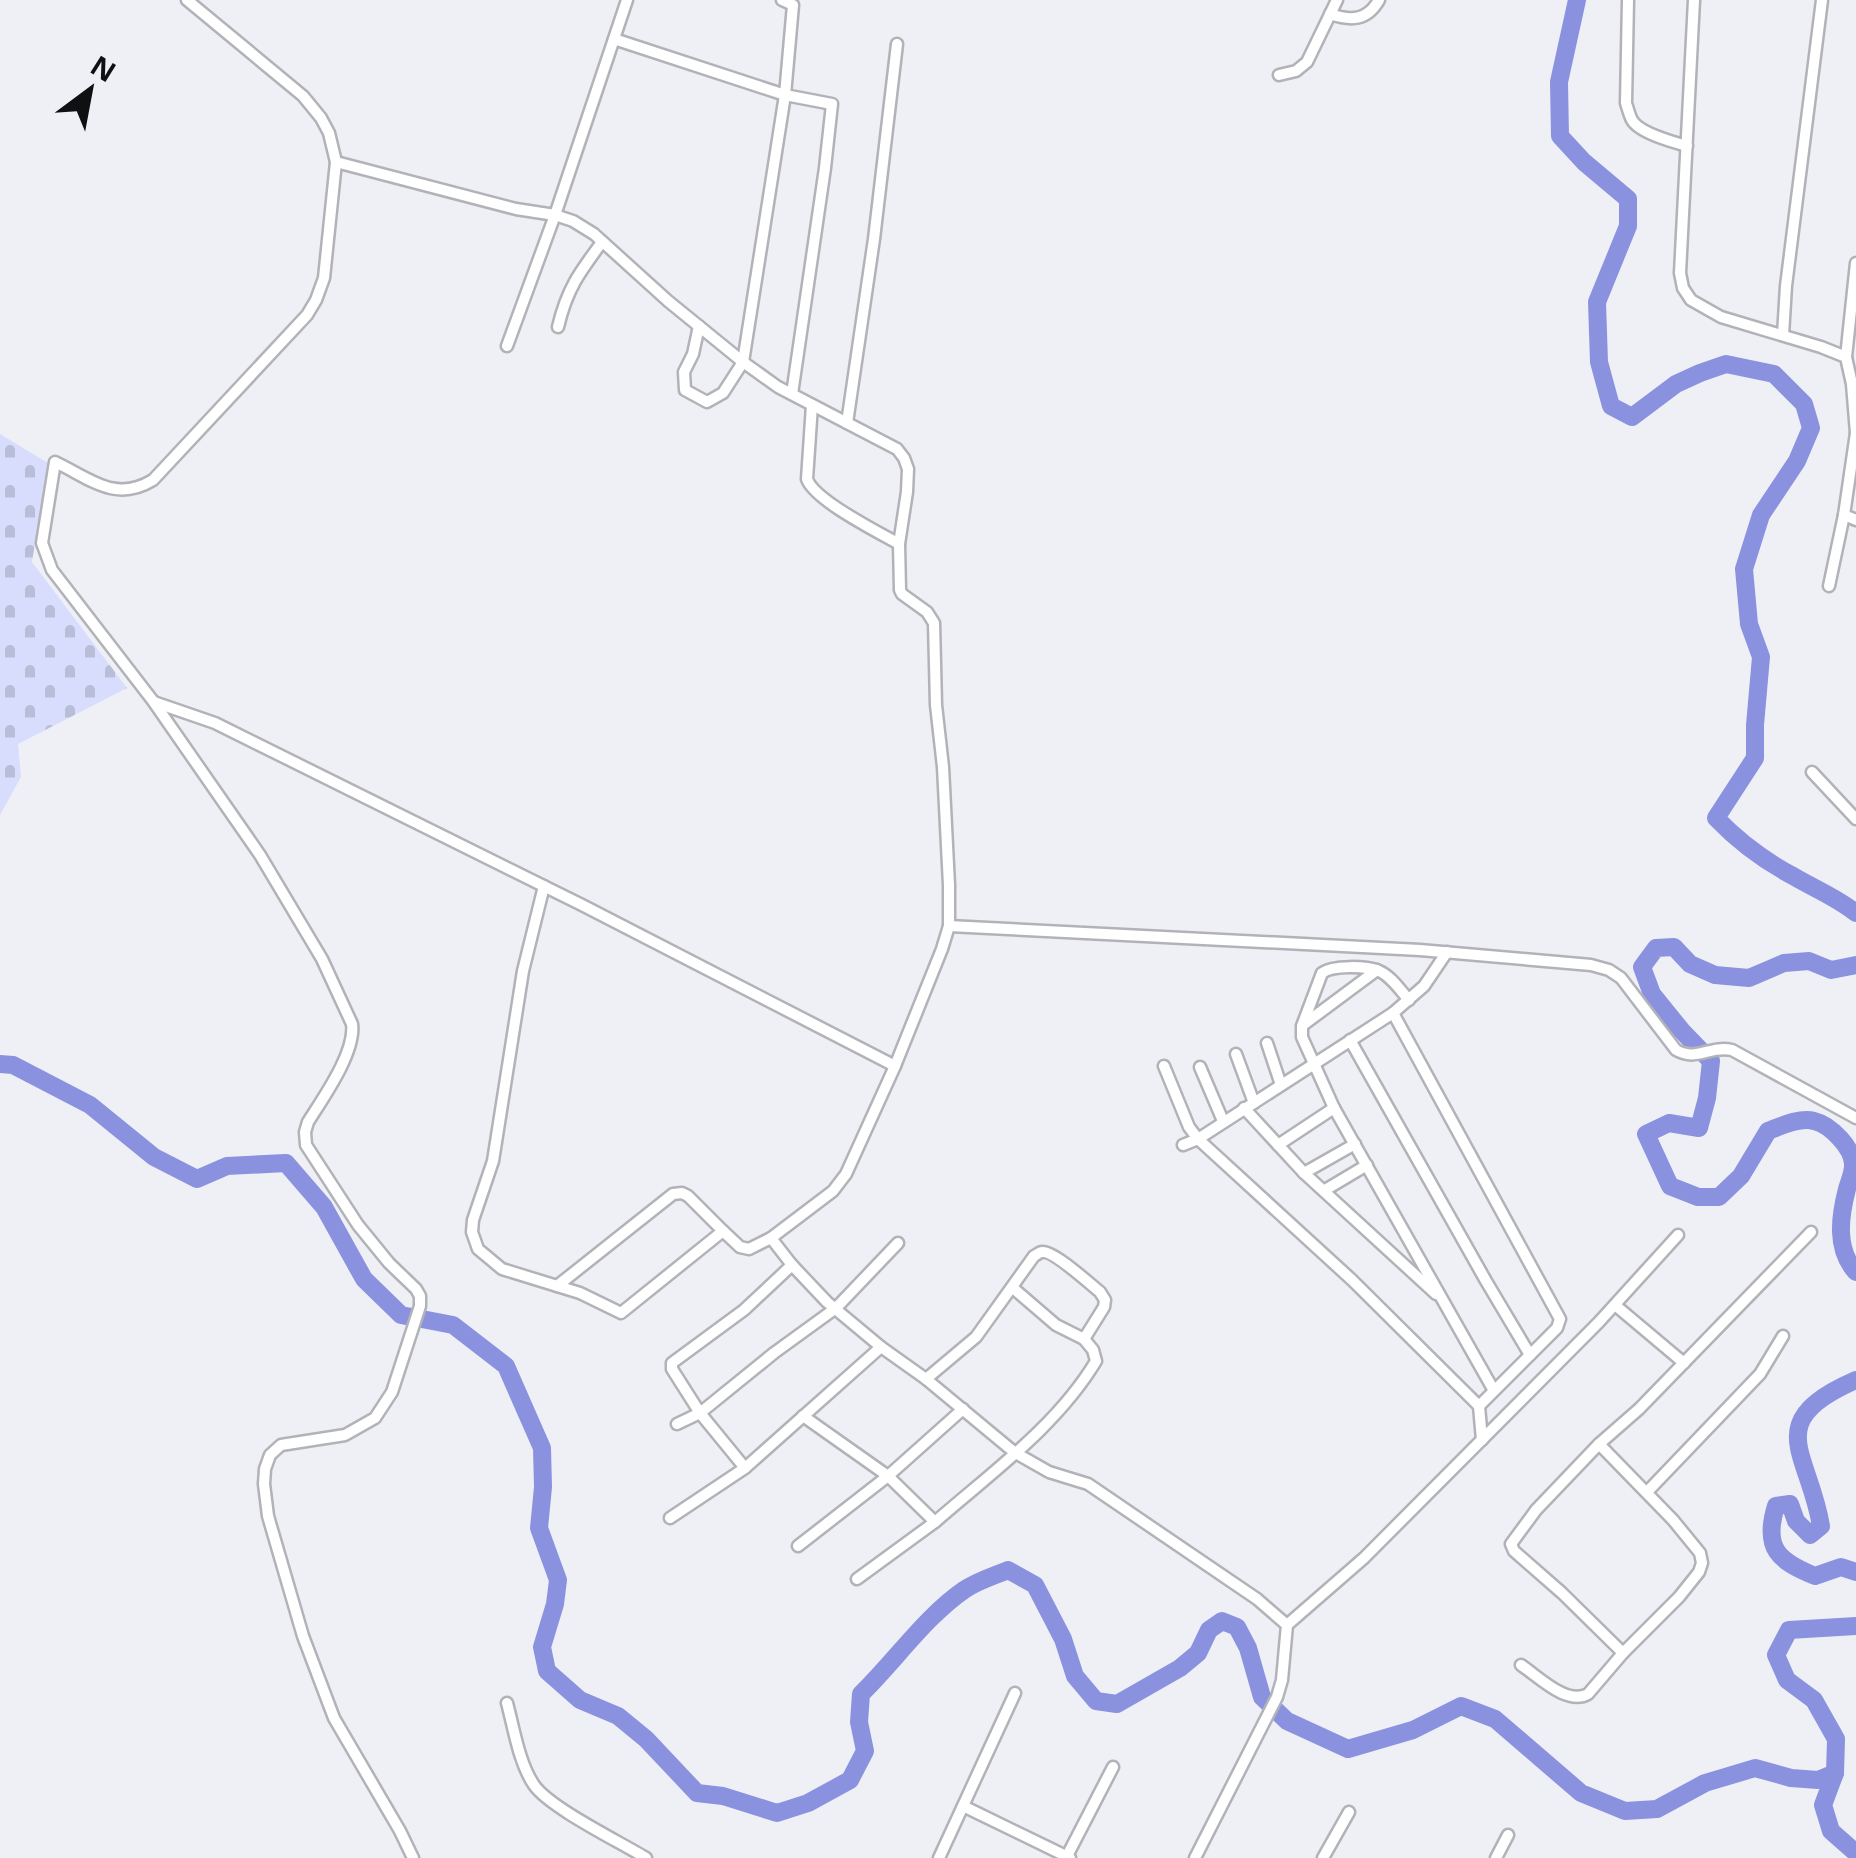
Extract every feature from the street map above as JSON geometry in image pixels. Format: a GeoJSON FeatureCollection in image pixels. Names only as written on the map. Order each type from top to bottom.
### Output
{"type":"FeatureCollection","features":[{"type":"Feature","properties":{"kind":"street"},"geometry":{"type":"LineString","coordinates":[[187,0],[303,96],[328,133],[336,162],[324,278],[308,315],[154,480],[130,491],[115,491],[55,462],[42,543],[60,582],[153,701],[260,855],[322,958],[352,1024],[354,1033],[342,1064],[304,1132],[306,1145],[358,1225],[416,1289],[420,1306],[392,1392],[375,1418],[345,1435],[280,1445],[270,1455],[264,1484],[268,1516],[303,1636],[334,1718],[413,1858]]}},
{"type":"Feature","properties":{"kind":"street"},"geometry":{"type":"LineString","coordinates":[[506,346],[627,0]]}},
{"type":"Feature","properties":{"kind":"street"},"geometry":{"type":"LineString","coordinates":[[699,326],[684,372],[685,390],[707,402],[722,393],[743,362],[785,95],[793,5],[782,0]]}},
{"type":"Feature","properties":{"kind":"street"},"geometry":{"type":"LineString","coordinates":[[1279,75],[1296,71],[1307,62],[1337,0]]}},
{"type":"Feature","properties":{"kind":"street"},"geometry":{"type":"LineString","coordinates":[[1330,14],[1348,20],[1363,18],[1379,0]]}},
{"type":"Feature","properties":{"kind":"street"},"geometry":{"type":"LineString","coordinates":[[1628,0],[1626,103],[1630,117],[1638,127],[1687,146]]}},
{"type":"Feature","properties":{"kind":"street"},"geometry":{"type":"LineString","coordinates":[[1694,0],[1680,273],[1683,288],[1691,300],[1721,317],[1846,357]]}},
{"type":"Feature","properties":{"kind":"street"},"geometry":{"type":"LineString","coordinates":[[1783,336],[1822,0]]}},
{"type":"Feature","properties":{"kind":"street"},"geometry":{"type":"LineString","coordinates":[[614,39],[785,95],[832,104],[792,394]]}},
{"type":"Feature","properties":{"kind":"street"},"geometry":{"type":"LineString","coordinates":[[847,423],[897,44]]}},
{"type":"Feature","properties":{"kind":"street"},"geometry":{"type":"LineString","coordinates":[[336,162],[516,209],[555,214],[584,227],[743,362],[792,394],[897,450],[908,469],[899,544],[900,590],[927,612],[934,623],[949,926],[895,1066],[846,1174],[833,1191],[771,1238],[745,1249],[740,1247],[688,1196],[673,1194],[557,1286]]}},
{"type":"Feature","properties":{"kind":"street"},"geometry":{"type":"LineString","coordinates":[[558,327],[564,300],[602,242]]}},
{"type":"Feature","properties":{"kind":"street"},"geometry":{"type":"LineString","coordinates":[[1829,586],[1850,517],[1856,433],[1846,357],[1856,263]]}},
{"type":"Feature","properties":{"kind":"street"},"geometry":{"type":"LineString","coordinates":[[812,404],[809,486],[899,544]]}},
{"type":"Feature","properties":{"kind":"street"},"geometry":{"type":"LineString","coordinates":[[153,701],[215,723],[895,1066]]}},
{"type":"Feature","properties":{"kind":"street"},"geometry":{"type":"LineString","coordinates":[[1812,772],[1856,819]]}},
{"type":"Feature","properties":{"kind":"street"},"geometry":{"type":"LineString","coordinates":[[544,886],[523,972],[493,1161],[474,1220],[472,1232],[478,1248],[502,1269],[580,1293],[621,1313],[723,1232]]}},
{"type":"Feature","properties":{"kind":"street"},"geometry":{"type":"LineString","coordinates":[[949,926],[1447,952],[1591,964],[1621,978],[1676,1050],[1693,1056],[1712,1049],[1732,1050],[1856,1118]]}},
{"type":"Feature","properties":{"kind":"street"},"geometry":{"type":"LineString","coordinates":[[1182,1145],[1198,1139],[1394,1013],[1424,986],[1447,952]]}},
{"type":"Feature","properties":{"kind":"street"},"geometry":{"type":"LineString","coordinates":[[1409,1000],[1377,970],[1326,969],[1302,1026],[1304,1046],[1334,1108],[1494,1389]]}},
{"type":"Feature","properties":{"kind":"street"},"geometry":{"type":"LineString","coordinates":[[1302,1026],[1377,970]]}},
{"type":"Feature","properties":{"kind":"street"},"geometry":{"type":"LineString","coordinates":[[1394,1013],[1560,1319],[1557,1328],[1478,1406]]}},
{"type":"Feature","properties":{"kind":"street"},"geometry":{"type":"LineString","coordinates":[[1350,1040],[1530,1355]]}},
{"type":"Feature","properties":{"kind":"street"},"geometry":{"type":"LineString","coordinates":[[1266,1043],[1280,1085]]}},
{"type":"Feature","properties":{"kind":"street"},"geometry":{"type":"LineString","coordinates":[[1236,1054],[1249,1106],[1278,1145],[1444,1301]]}},
{"type":"Feature","properties":{"kind":"street"},"geometry":{"type":"LineString","coordinates":[[1164,1066],[1188,1126],[1198,1139],[1352,1280],[1478,1406],[1482,1440]]}},
{"type":"Feature","properties":{"kind":"street"},"geometry":{"type":"LineString","coordinates":[[1200,1067],[1224,1121]]}},
{"type":"Feature","properties":{"kind":"street"},"geometry":{"type":"LineString","coordinates":[[1278,1145],[1334,1108]]}},
{"type":"Feature","properties":{"kind":"street"},"geometry":{"type":"LineString","coordinates":[[1304,1173],[1355,1144]]}},
{"type":"Feature","properties":{"kind":"street"},"geometry":{"type":"LineString","coordinates":[[1325,1190],[1367,1165]]}},
{"type":"Feature","properties":{"kind":"street"},"geometry":{"type":"LineString","coordinates":[[1623,1653],[1511,1544],[1536,1510],[1599,1444],[1811,1232]]}},
{"type":"Feature","properties":{"kind":"street"},"geometry":{"type":"LineString","coordinates":[[1194,1858],[1276,1698],[1282,1680],[1287,1625],[1364,1558],[1615,1305],[1678,1236]]}},
{"type":"Feature","properties":{"kind":"street"},"geometry":{"type":"LineString","coordinates":[[771,1238],[836,1308],[1014,1452],[1049,1472],[1088,1484],[1256,1598],[1287,1625]]}},
{"type":"Feature","properties":{"kind":"street"},"geometry":{"type":"LineString","coordinates":[[677,1424],[700,1413],[836,1308],[898,1243]]}},
{"type":"Feature","properties":{"kind":"street"},"geometry":{"type":"LineString","coordinates":[[926,1379],[976,1337],[1037,1254],[1045,1251],[1100,1292],[1105,1300],[1084,1339]]}},
{"type":"Feature","properties":{"kind":"street"},"geometry":{"type":"LineString","coordinates":[[746,1468],[700,1413],[672,1363],[744,1310],[792,1265]]}},
{"type":"Feature","properties":{"kind":"street"},"geometry":{"type":"LineString","coordinates":[[857,1579],[935,1522],[1044,1426],[1094,1366],[1096,1357],[1084,1339],[1056,1325],[1013,1288]]}},
{"type":"Feature","properties":{"kind":"street"},"geometry":{"type":"LineString","coordinates":[[1615,1305],[1684,1362]]}},
{"type":"Feature","properties":{"kind":"street"},"geometry":{"type":"LineString","coordinates":[[1646,1492],[1760,1374],[1783,1336]]}},
{"type":"Feature","properties":{"kind":"street"},"geometry":{"type":"LineString","coordinates":[[670,1518],[746,1468],[881,1347]]}},
{"type":"Feature","properties":{"kind":"street"},"geometry":{"type":"LineString","coordinates":[[798,1546],[888,1476],[963,1410]]}},
{"type":"Feature","properties":{"kind":"street"},"geometry":{"type":"LineString","coordinates":[[803,1416],[888,1476],[935,1522]]}},
{"type":"Feature","properties":{"kind":"street"},"geometry":{"type":"LineString","coordinates":[[1522,1664],[1568,1696],[1582,1698],[1699,1572],[1700,1553],[1599,1444]]}},
{"type":"Feature","properties":{"kind":"street"},"geometry":{"type":"LineString","coordinates":[[939,1858],[1015,1693]]}},
{"type":"Feature","properties":{"kind":"street"},"geometry":{"type":"LineString","coordinates":[[506,1703],[525,1764],[538,1790],[572,1815],[646,1858]]}},
{"type":"Feature","properties":{"kind":"street"},"geometry":{"type":"LineString","coordinates":[[963,1806],[1068,1857],[1113,1768]]}},
{"type":"Feature","properties":{"kind":"street"},"geometry":{"type":"LineString","coordinates":[[1323,1858],[1349,1812]]}},
{"type":"Feature","properties":{"kind":"street"},"geometry":{"type":"LineString","coordinates":[[1496,1858],[1508,1835]]}},
{"type":"Feature","properties":{"kind":"green space"},"geometry":{"type":"Polygon","coordinates":[[[0,434],[48,463],[32,562],[127,688],[18,744],[21,777],[0,815],[0,434]]]}},
{"type":"Feature","properties":{"kind":"waterway"},"geometry":{"type":"LineString","coordinates":[[1577,0],[1559,82],[1560,136],[1628,199],[1628,226],[1597,302],[1599,362],[1611,406],[1632,417],[1676,384],[1726,364],[1774,374],[1804,404],[1811,428],[1797,461],[1761,515],[1744,569],[1749,624],[1761,657],[1755,758],[1716,818],[1762,857],[1856,913]]}},
{"type":"Feature","properties":{"kind":"waterway"},"geometry":{"type":"LineString","coordinates":[[1856,965],[1831,970],[1809,961],[1784,963],[1749,978],[1715,975],[1690,964],[1674,947],[1656,948],[1642,967],[1652,994],[1711,1061],[1699,1128],[1669,1123],[1646,1134],[1670,1186],[1698,1197],[1719,1197],[1741,1176],[1768,1131],[1803,1120],[1821,1123],[1840,1139],[1852,1159],[1841,1232],[1845,1253],[1856,1272]]}},
{"type":"Feature","properties":{"kind":"waterway"},"geometry":{"type":"LineString","coordinates":[[0,1064],[13,1065],[90,1105],[154,1157],[197,1179],[227,1166],[286,1163],[324,1207],[364,1279],[401,1315],[453,1325],[506,1366],[542,1448],[539,1528],[558,1580],[542,1647],[547,1671],[580,1700],[618,1716],[646,1739],[697,1793],[723,1796],[777,1813],[808,1803],[850,1780],[865,1751],[859,1722],[861,1694],[950,1601],[974,1584],[1008,1570],[1035,1585],[1063,1639],[1075,1676],[1096,1701],[1117,1704],[1180,1668],[1198,1653],[1209,1630],[1222,1621],[1237,1627],[1248,1648],[1262,1697],[1287,1721],[1348,1749],[1413,1730],[1461,1706],[1495,1719],[1581,1793],[1625,1811],[1657,1809],[1705,1783],[1755,1768],[1791,1778],[1818,1780],[1835,1773]]}},
{"type":"Feature","properties":{"kind":"waterway"},"geometry":{"type":"LineString","coordinates":[[1856,1380],[1826,1395],[1808,1410],[1800,1425],[1801,1458],[1821,1526],[1810,1535],[1796,1521],[1790,1504],[1776,1506],[1771,1533],[1777,1551],[1791,1565],[1815,1576],[1841,1567],[1856,1572]]}},
{"type":"Feature","properties":{"kind":"waterway"},"geometry":{"type":"LineString","coordinates":[[1856,1626],[1789,1630],[1776,1655],[1787,1680],[1814,1700],[1836,1739],[1835,1773],[1823,1805],[1831,1831],[1856,1853]]}}]}
